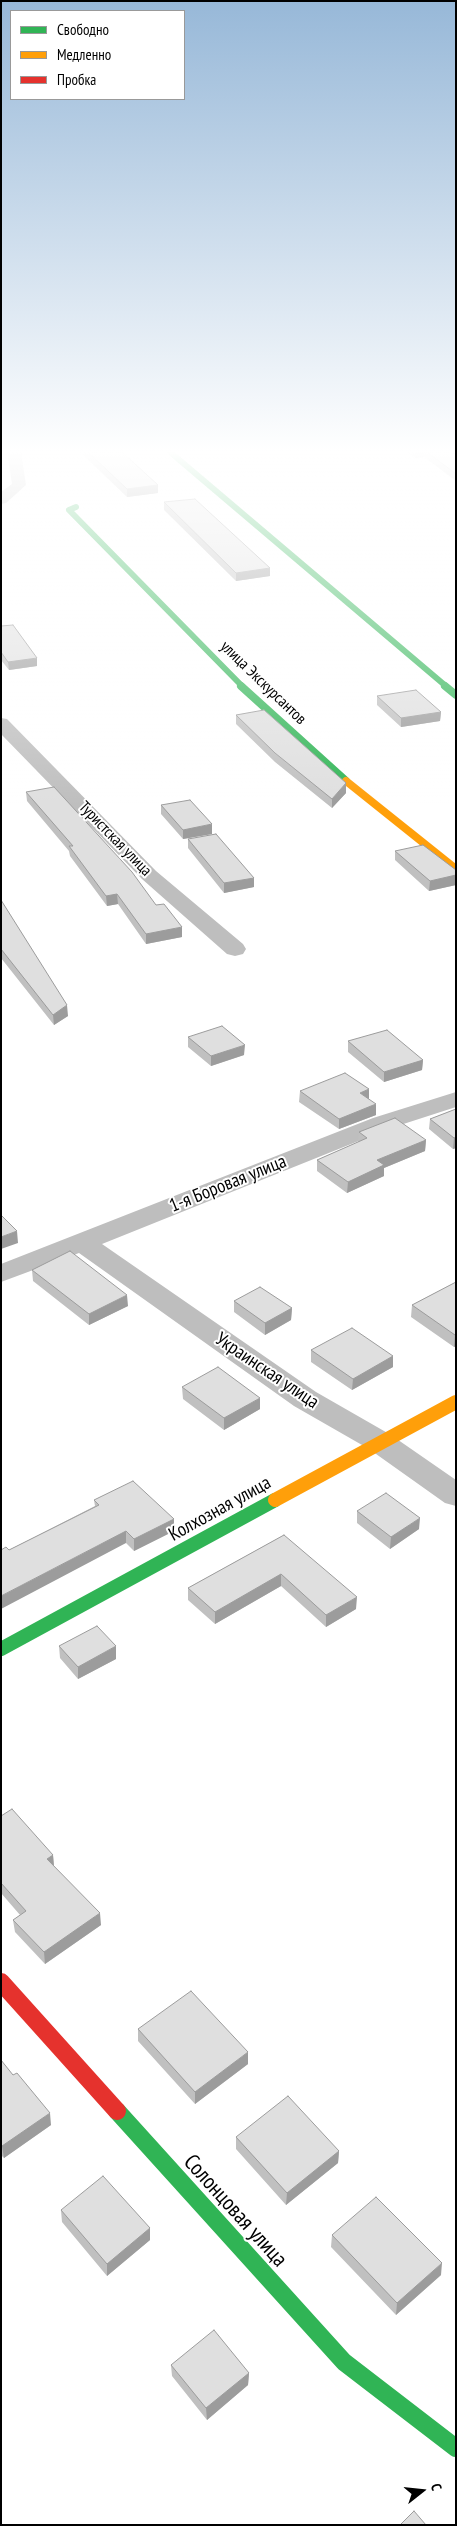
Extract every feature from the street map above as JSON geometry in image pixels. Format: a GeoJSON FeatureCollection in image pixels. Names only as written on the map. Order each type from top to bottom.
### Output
{"type":"FeatureCollection","features":[{"type":"Feature","properties":{"kind":"main road","name":"улица Экскурсантов"},"geometry":{"type":"LineString","coordinates":[[127,570],[227,673],[330,768],[456,869]]}},
{"type":"Feature","properties":{"kind":"main road"},"geometry":{"type":"LineString","coordinates":[[308,570],[456,696]]}},
{"type":"Feature","properties":{"kind":"main road","name":"Колхозная улица"},"geometry":{"type":"LineString","coordinates":[[1,1649],[456,1402]]}},
{"type":"Feature","properties":{"kind":"main road","name":"Солонцовая улица"},"geometry":{"type":"LineString","coordinates":[[1,1982],[344,2362],[456,2448]]}},
{"type":"Feature","properties":{"kind":"street","name":"Туристская улица"},"geometry":{"type":"LineString","coordinates":[[1,723],[149,876],[235,949]]}},
{"type":"Feature","properties":{"kind":"street","name":"1-я Боровая улица"},"geometry":{"type":"LineString","coordinates":[[1,1274],[382,1124],[456,1099]]}},
{"type":"Feature","properties":{"kind":"street","name":"Украинская улица"},"geometry":{"type":"LineString","coordinates":[[82,1242],[305,1398],[380,1442],[456,1495]]}},
{"type":"Feature","properties":{"kind":"building"},"geometry":{"type":"Polygon","coordinates":[[[233,570],[257,570],[236,573],[233,570]]]}},
{"type":"Feature","properties":{"kind":"building"},"geometry":{"type":"Polygon","coordinates":[[[13,625],[37,658],[8,662],[1,652],[1,626],[13,625]]]}},
{"type":"Feature","properties":{"kind":"building"},"geometry":{"type":"Polygon","coordinates":[[[416,690],[441,712],[401,718],[377,696],[416,690]]]}},
{"type":"Feature","properties":{"kind":"building"},"geometry":{"type":"Polygon","coordinates":[[[264,710],[346,783],[332,799],[275,753],[236,715],[264,710]]]}},
{"type":"Feature","properties":{"kind":"building"},"geometry":{"type":"Polygon","coordinates":[[[54,787],[132,872],[156,905],[164,904],[182,927],[146,934],[117,894],[106,896],[69,846],[73,846],[26,792],[54,787]]]}},
{"type":"Feature","properties":{"kind":"building"},"geometry":{"type":"Polygon","coordinates":[[[190,800],[212,824],[183,830],[161,805],[190,800]]]}},
{"type":"Feature","properties":{"kind":"building"},"geometry":{"type":"Polygon","coordinates":[[[216,834],[254,878],[224,883],[188,839],[216,834]]]}},
{"type":"Feature","properties":{"kind":"building"},"geometry":{"type":"Polygon","coordinates":[[[423,845],[456,870],[456,875],[430,881],[395,851],[423,845]]]}},
{"type":"Feature","properties":{"kind":"building"},"geometry":{"type":"Polygon","coordinates":[[[1,900],[67,1005],[53,1015],[1,949],[1,900]]]}},
{"type":"Feature","properties":{"kind":"building"},"geometry":{"type":"Polygon","coordinates":[[[222,1026],[245,1045],[211,1056],[188,1037],[222,1026]]]}},
{"type":"Feature","properties":{"kind":"building"},"geometry":{"type":"Polygon","coordinates":[[[387,1030],[423,1060],[384,1072],[348,1041],[387,1030]]]}},
{"type":"Feature","properties":{"kind":"building"},"geometry":{"type":"Polygon","coordinates":[[[345,1073],[369,1089],[360,1093],[376,1104],[339,1119],[300,1091],[345,1073]]]}},
{"type":"Feature","properties":{"kind":"building"},"geometry":{"type":"Polygon","coordinates":[[[456,1109],[456,1137],[454,1138],[430,1119],[456,1109]]]}},
{"type":"Feature","properties":{"kind":"building"},"geometry":{"type":"Polygon","coordinates":[[[395,1118],[426,1140],[377,1160],[384,1165],[348,1182],[317,1160],[367,1138],[359,1132],[395,1118]]]}},
{"type":"Feature","properties":{"kind":"building"},"geometry":{"type":"Polygon","coordinates":[[[1,1215],[17,1231],[1,1237],[1,1215]]]}},
{"type":"Feature","properties":{"kind":"building"},"geometry":{"type":"Polygon","coordinates":[[[70,1251],[127,1295],[89,1314],[32,1270],[70,1251]]]}},
{"type":"Feature","properties":{"kind":"building"},"geometry":{"type":"Polygon","coordinates":[[[456,1282],[456,1335],[455,1335],[412,1305],[456,1282]]]}},
{"type":"Feature","properties":{"kind":"building"},"geometry":{"type":"Polygon","coordinates":[[[260,1287],[292,1308],[265,1323],[234,1301],[260,1287]]]}},
{"type":"Feature","properties":{"kind":"building"},"geometry":{"type":"Polygon","coordinates":[[[352,1328],[393,1356],[353,1379],[311,1350],[352,1328]]]}},
{"type":"Feature","properties":{"kind":"building"},"geometry":{"type":"Polygon","coordinates":[[[218,1367],[260,1398],[224,1418],[182,1387],[218,1367]]]}},
{"type":"Feature","properties":{"kind":"building"},"geometry":{"type":"Polygon","coordinates":[[[133,1481],[174,1519],[134,1539],[126,1531],[1,1596],[1,1550],[6,1547],[9,1550],[99,1505],[94,1500],[133,1481]]]}},
{"type":"Feature","properties":{"kind":"building"},"geometry":{"type":"Polygon","coordinates":[[[386,1493],[420,1518],[391,1537],[357,1511],[386,1493]]]}},
{"type":"Feature","properties":{"kind":"building"},"geometry":{"type":"Polygon","coordinates":[[[284,1535],[357,1597],[326,1615],[281,1574],[215,1612],[188,1588],[284,1535]]]}},
{"type":"Feature","properties":{"kind":"building"},"geometry":{"type":"Polygon","coordinates":[[[97,1626],[116,1646],[78,1667],[59,1646],[97,1626]]]}},
{"type":"Feature","properties":{"kind":"building"},"geometry":{"type":"Polygon","coordinates":[[[12,1809],[53,1855],[47,1859],[100,1913],[44,1952],[13,1920],[26,1911],[1,1883],[1,1816],[12,1809]]]}},
{"type":"Feature","properties":{"kind":"building"},"geometry":{"type":"Polygon","coordinates":[[[191,1991],[248,2052],[195,2092],[138,2029],[191,1991]]]}},
{"type":"Feature","properties":{"kind":"building"},"geometry":{"type":"Polygon","coordinates":[[[1,2060],[13,2075],[17,2073],[50,2113],[2,2146],[1,2145],[1,2060]]]}},
{"type":"Feature","properties":{"kind":"building"},"geometry":{"type":"Polygon","coordinates":[[[288,2096],[339,2151],[287,2193],[236,2137],[288,2096]]]}},
{"type":"Feature","properties":{"kind":"building"},"geometry":{"type":"Polygon","coordinates":[[[103,2176],[150,2228],[107,2264],[61,2210],[103,2176]]]}},
{"type":"Feature","properties":{"kind":"building"},"geometry":{"type":"Polygon","coordinates":[[[376,2197],[442,2263],[397,2303],[332,2235],[376,2197]]]}},
{"type":"Feature","properties":{"kind":"building"},"geometry":{"type":"Polygon","coordinates":[[[214,2330],[249,2373],[206,2408],[171,2365],[214,2330]]]}},
{"type":"Feature","properties":{"kind":"building"},"geometry":{"type":"Polygon","coordinates":[[[414,2511],[426,2525],[400,2525],[414,2511]]]}},
{"type":"Feature","properties":{"kind":"traffic: fast"},"geometry":{"type":"LineString","coordinates":[[127,570],[227,673],[346,781]]}},
{"type":"Feature","properties":{"kind":"traffic: fast"},"geometry":{"type":"LineString","coordinates":[[309,570],[456,695]]}},
{"type":"Feature","properties":{"kind":"traffic: fast"},"geometry":{"type":"LineString","coordinates":[[1,1649],[275,1500]]}},
{"type":"Feature","properties":{"kind":"traffic: fast"},"geometry":{"type":"LineString","coordinates":[[117,2111],[344,2362],[456,2448]]}},
{"type":"Feature","properties":{"kind":"traffic: slow"},"geometry":{"type":"LineString","coordinates":[[346,781],[456,869]]}},
{"type":"Feature","properties":{"kind":"traffic: slow"},"geometry":{"type":"LineString","coordinates":[[275,1500],[456,1402]]}},
{"type":"Feature","properties":{"kind":"traffic: jam"},"geometry":{"type":"LineString","coordinates":[[1,1982],[117,2111]]}}]}
